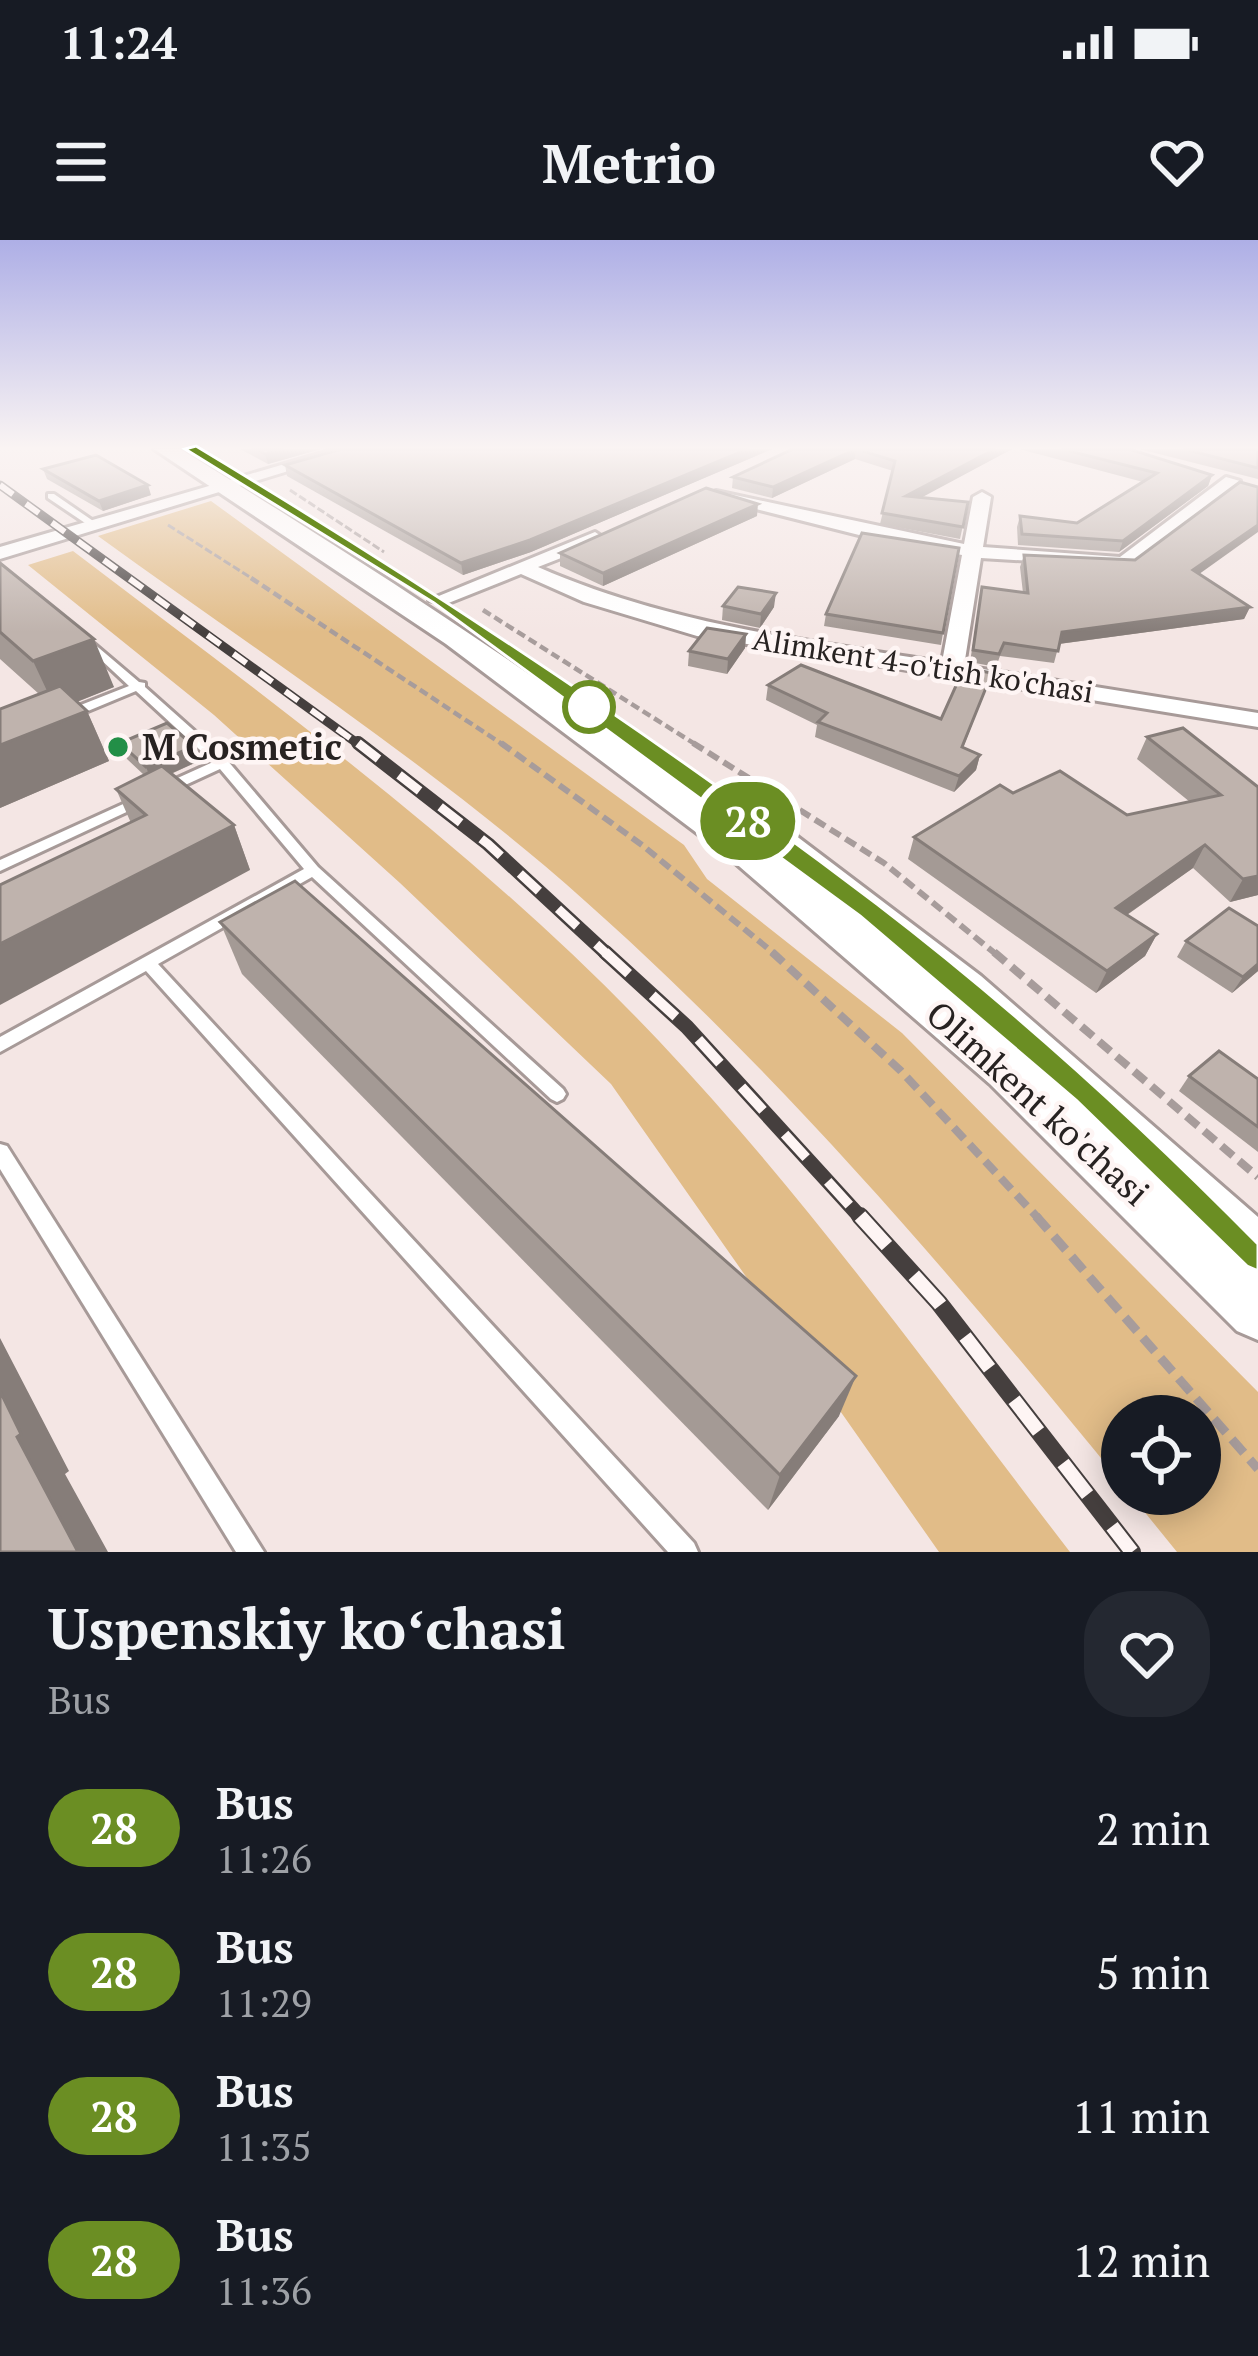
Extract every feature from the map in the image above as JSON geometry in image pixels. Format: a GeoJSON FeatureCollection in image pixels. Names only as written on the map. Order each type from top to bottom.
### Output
{"type":"FeatureCollection","features":[{"type":"Feature","properties":{"kind":"main road","name":"Olimkent ko'chasi"},"geometry":{"type":"LineString","coordinates":[[283,510],[384,589],[740,845],[1059,1116],[1258,1310]]}},
{"type":"Feature","properties":{"kind":"main road","name":"Olimkent ko'chasi"},"geometry":{"type":"LineString","coordinates":[[296,510],[448,597],[790,851],[962,985],[1086,1092],[1258,1255]]}},
{"type":"Feature","properties":{"kind":"street"},"geometry":{"type":"LineString","coordinates":[[0,553],[145,510]]}},
{"type":"Feature","properties":{"kind":"street"},"geometry":{"type":"LineString","coordinates":[[776,510],[852,532],[975,553],[1124,563],[1194,510]]}},
{"type":"Feature","properties":{"kind":"street"},"geometry":{"type":"LineString","coordinates":[[952,670],[980,510]]}},
{"type":"Feature","properties":{"kind":"street"},"geometry":{"type":"LineString","coordinates":[[448,597],[605,534]]}},
{"type":"Feature","properties":{"kind":"street","name":"Alimkent 4-o'tish ko'chasi"},"geometry":{"type":"LineString","coordinates":[[526,569],[591,598],[697,630],[1258,720]]}},
{"type":"Feature","properties":{"kind":"lane"},"geometry":{"type":"LineString","coordinates":[[72,510],[94,525]]}},
{"type":"Feature","properties":{"kind":"lane"},"geometry":{"type":"LineString","coordinates":[[68,626],[141,685],[222,763],[313,870],[557,1094]]}},
{"type":"Feature","properties":{"kind":"lane"},"geometry":{"type":"LineString","coordinates":[[45,724],[141,685]]}},
{"type":"Feature","properties":{"kind":"lane"},"geometry":{"type":"LineString","coordinates":[[0,866],[222,763]]}},
{"type":"Feature","properties":{"kind":"lane"},"geometry":{"type":"LineString","coordinates":[[0,1045],[313,870]]}},
{"type":"Feature","properties":{"kind":"lane"},"geometry":{"type":"LineString","coordinates":[[147,962],[685,1552]]}},
{"type":"Feature","properties":{"kind":"lane"},"geometry":{"type":"LineString","coordinates":[[0,1152],[251,1552]]}},
{"type":"Feature","properties":{"kind":"path"},"geometry":{"type":"LineString","coordinates":[[300,510],[395,560]]}},
{"type":"Feature","properties":{"kind":"path"},"geometry":{"type":"LineString","coordinates":[[154,517],[533,762],[729,915],[901,1070],[1258,1469]]}},
{"type":"Feature","properties":{"kind":"path"},"geometry":{"type":"LineString","coordinates":[[448,597],[629,698],[884,863],[1110,1046],[1258,1177]]}},
{"type":"Feature","properties":{"kind":"shaded area"},"geometry":{"type":"Polygon","coordinates":[[[181,510],[224,510],[684,845],[707,879],[902,1033],[1258,1392],[1258,1552],[1177,1552],[1147,1515],[1221,1515],[1221,1395],[1101,1395],[1101,1459],[918,1241],[701,1009],[545,866],[324,697],[98,536],[181,510]]]}},
{"type":"Feature","properties":{"kind":"shaded area"},"geometry":{"type":"Polygon","coordinates":[[[73,551],[376,784],[592,973],[768,1164],[1070,1552],[939,1552],[611,1084],[214,715],[28,565],[73,551]]]}},
{"type":"Feature","properties":{"kind":"building"},"geometry":{"type":"Polygon","coordinates":[[[366,510],[601,510],[530,540],[461,563],[366,510]]]}},
{"type":"Feature","properties":{"kind":"building"},"geometry":{"type":"Polygon","coordinates":[[[656,510],[744,510],[603,573],[560,553],[656,510]]]}},
{"type":"Feature","properties":{"kind":"building"},"geometry":{"type":"Polygon","coordinates":[[[883,510],[966,510],[963,527],[883,510]]]}},
{"type":"Feature","properties":{"kind":"building"},"geometry":{"type":"Polygon","coordinates":[[[1097,510],[1164,510],[1123,541],[1022,534],[1020,516],[1077,523],[1097,510]]]}},
{"type":"Feature","properties":{"kind":"building"},"geometry":{"type":"Polygon","coordinates":[[[1202,510],[1258,510],[1258,525],[1193,570],[1250,607],[1062,632],[1058,651],[1004,643],[999,654],[973,650],[982,587],[1028,593],[1024,555],[1135,560],[1202,510]]]}},
{"type":"Feature","properties":{"kind":"building"},"geometry":{"type":"Polygon","coordinates":[[[862,533],[959,548],[943,633],[826,614],[862,533]]]}},
{"type":"Feature","properties":{"kind":"building"},"geometry":{"type":"Polygon","coordinates":[[[0,563],[94,639],[33,661],[0,632],[0,563]]]}},
{"type":"Feature","properties":{"kind":"building"},"geometry":{"type":"Polygon","coordinates":[[[738,587],[776,593],[761,614],[723,606],[738,587]]]}},
{"type":"Feature","properties":{"kind":"building"},"geometry":{"type":"Polygon","coordinates":[[[707,628],[746,634],[728,659],[689,651],[707,628]]]}},
{"type":"Feature","properties":{"kind":"building"},"geometry":{"type":"Polygon","coordinates":[[[801,665],[941,719],[964,668],[992,673],[962,747],[980,755],[959,776],[818,722],[827,713],[768,685],[801,665]]]}},
{"type":"Feature","properties":{"kind":"building"},"geometry":{"type":"Polygon","coordinates":[[[60,686],[87,711],[0,745],[0,709],[60,686]]]}},
{"type":"Feature","properties":{"kind":"building"},"geometry":{"type":"Polygon","coordinates":[[[167,723],[194,746],[146,767],[120,743],[167,723]]]}},
{"type":"Feature","properties":{"kind":"building"},"geometry":{"type":"Polygon","coordinates":[[[1183,728],[1258,787],[1258,876],[1243,879],[1205,845],[1116,908],[1157,934],[1107,971],[914,837],[1000,785],[1013,793],[1060,771],[1127,815],[1221,795],[1147,737],[1183,728]]]}},
{"type":"Feature","properties":{"kind":"building"},"geometry":{"type":"Polygon","coordinates":[[[162,766],[234,825],[0,944],[0,885],[146,815],[116,789],[162,766]]]}},
{"type":"Feature","properties":{"kind":"building"},"geometry":{"type":"Polygon","coordinates":[[[295,881],[856,1376],[780,1475],[220,922],[295,881]]]}},
{"type":"Feature","properties":{"kind":"building"},"geometry":{"type":"Polygon","coordinates":[[[1229,908],[1258,926],[1258,964],[1243,977],[1186,941],[1229,908]]]}},
{"type":"Feature","properties":{"kind":"building"},"geometry":{"type":"Polygon","coordinates":[[[1219,1051],[1258,1079],[1258,1127],[1189,1076],[1219,1051]]]}},
{"type":"Feature","properties":{"kind":"building"},"geometry":{"type":"Polygon","coordinates":[[[0,1391],[21,1434],[17,1437],[78,1552],[0,1552],[0,1391]]]}},
{"type":"Feature","properties":{"kind":"railway"},"geometry":{"type":"LineString","coordinates":[[35,510],[361,746]]}},
{"type":"Feature","properties":{"kind":"railway"},"geometry":{"type":"LineString","coordinates":[[358,743],[488,844],[608,955]]}},
{"type":"Feature","properties":{"kind":"railway"},"geometry":{"type":"LineString","coordinates":[[605,952],[687,1027],[862,1219]]}},
{"type":"Feature","properties":{"kind":"railway"},"geometry":{"type":"LineString","coordinates":[[860,1216],[939,1303],[1132,1552]]}},
{"type":"Feature","properties":{"kind":"bus line","name":"28"},"geometry":{"type":"LineString","coordinates":[[295,510],[439,600],[868,910],[1086,1092],[1258,1255]]}},
{"type":"Feature","properties":{"kind":"place","name":"M Cosmetic"},"geometry":{"type":"Point","coordinates":[118,747]}}]}
